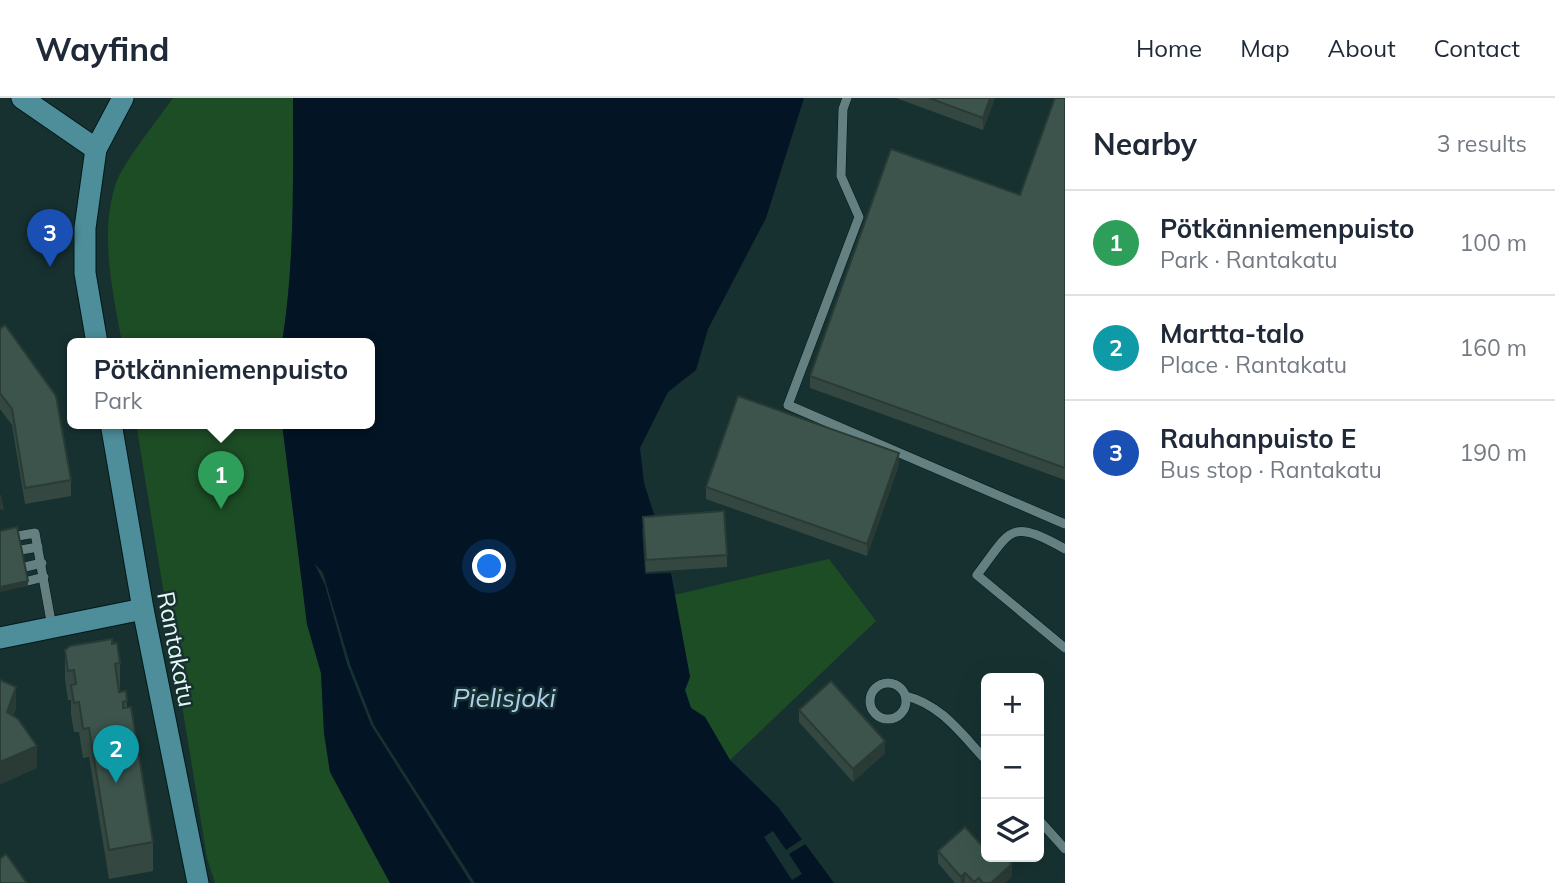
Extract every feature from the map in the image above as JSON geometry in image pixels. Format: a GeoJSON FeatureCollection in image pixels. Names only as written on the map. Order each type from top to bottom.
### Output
{"type":"FeatureCollection","features":[{"type":"Feature","properties":{"kind":"main road"},"geometry":{"type":"LineString","coordinates":[[22,98],[96,149]]}},
{"type":"Feature","properties":{"kind":"main road"},"geometry":{"type":"LineString","coordinates":[[96,338],[85,273],[85,228],[96,149],[124,98]]}},
{"type":"Feature","properties":{"kind":"main road","name":"Rantakatu"},"geometry":{"type":"LineString","coordinates":[[112,429],[143,609],[198,883]]}},
{"type":"Feature","properties":{"kind":"main road"},"geometry":{"type":"LineString","coordinates":[[0,638],[143,609]]}},
{"type":"Feature","properties":{"kind":"lane"},"geometry":{"type":"LineString","coordinates":[[847,98],[843,109],[841,176],[859,217],[788,405],[1065,524]]}},
{"type":"Feature","properties":{"kind":"lane"},"geometry":{"type":"LineString","coordinates":[[1065,549],[1037,533],[1017,530],[1009,534],[977,575],[1065,648]]}},
{"type":"Feature","properties":{"kind":"lane"},"geometry":{"type":"LineString","coordinates":[[18,536],[35,533],[52,627]]}},
{"type":"Feature","properties":{"kind":"lane"},"geometry":{"type":"LineString","coordinates":[[21,550],[38,547]]}},
{"type":"Feature","properties":{"kind":"lane"},"geometry":{"type":"LineString","coordinates":[[25,567],[41,563]]}},
{"type":"Feature","properties":{"kind":"lane"},"geometry":{"type":"LineString","coordinates":[[27,580],[44,577]]}},
{"type":"Feature","properties":{"kind":"lane"},"geometry":{"type":"LineString","coordinates":[[906,696],[902,713],[892,719],[876,714],[870,704],[873,691],[882,683],[900,686],[906,696],[924,701],[942,713],[981,756]]}},
{"type":"Feature","properties":{"kind":"lane"},"geometry":{"type":"LineString","coordinates":[[1044,826],[1065,849]]}},
{"type":"Feature","properties":{"kind":"green space"},"geometry":{"type":"Polygon","coordinates":[[[173,98],[293,98],[291,251],[283,338],[121,338],[109,263],[108,222],[116,183],[142,140],[173,98]]]}},
{"type":"Feature","properties":{"kind":"green space"},"geometry":{"type":"Polygon","coordinates":[[[137,429],[283,429],[307,624],[321,673],[324,733],[330,772],[390,883],[215,883],[207,858],[137,429]]]}},
{"type":"Feature","properties":{"kind":"green space"},"geometry":{"type":"Polygon","coordinates":[[[829,559],[876,621],[730,760],[705,717],[691,708],[685,690],[690,677],[674,595],[829,559]]]}},
{"type":"Feature","properties":{"kind":"water","name":"Pielisjoki"},"geometry":{"type":"Polygon","coordinates":[[[293,98],[804,98],[766,218],[708,329],[696,370],[668,392],[640,448],[644,483],[658,527],[642,529],[645,574],[671,573],[690,677],[685,690],[691,708],[705,717],[730,760],[778,807],[834,883],[390,883],[330,772],[324,733],[321,673],[307,624],[283,429],[375,429],[375,338],[283,338],[291,251],[293,98]]]}},
{"type":"Feature","properties":{"kind":"pier"},"geometry":{"type":"Polygon","coordinates":[[[314,563],[323,573],[350,664],[374,725],[475,883],[471,883],[371,725],[347,664],[325,585],[314,563]]]}},
{"type":"Feature","properties":{"kind":"pier"},"geometry":{"type":"Polygon","coordinates":[[[773,831],[786,850],[804,838],[807,843],[789,854],[802,874],[792,880],[764,837],[773,831]]]}},
{"type":"Feature","properties":{"kind":"building"},"geometry":{"type":"Polygon","coordinates":[[[929,98],[990,98],[983,118],[929,98]]]}},
{"type":"Feature","properties":{"kind":"building"},"geometry":{"type":"Polygon","coordinates":[[[1055,98],[1065,98],[1065,468],[810,376],[891,149],[1020,195],[1055,98]]]}},
{"type":"Feature","properties":{"kind":"building"},"geometry":{"type":"Polygon","coordinates":[[[5,325],[56,396],[71,480],[25,488],[12,409],[0,393],[0,329],[5,325]]]}},
{"type":"Feature","properties":{"kind":"building"},"geometry":{"type":"Polygon","coordinates":[[[738,396],[899,453],[867,544],[706,487],[738,396]]]}},
{"type":"Feature","properties":{"kind":"building"},"geometry":{"type":"Polygon","coordinates":[[[724,511],[727,555],[646,560],[643,517],[724,511]]]}},
{"type":"Feature","properties":{"kind":"building"},"geometry":{"type":"Polygon","coordinates":[[[17,527],[28,581],[0,587],[0,531],[17,527]]]}},
{"type":"Feature","properties":{"kind":"building"},"geometry":{"type":"Polygon","coordinates":[[[112,639],[112,644],[117,643],[120,663],[115,664],[119,692],[126,691],[127,701],[123,702],[123,708],[131,707],[153,842],[109,850],[89,728],[83,729],[79,702],[74,703],[71,685],[76,684],[74,670],[68,671],[65,650],[70,646],[112,639]]]}},
{"type":"Feature","properties":{"kind":"building"},"geometry":{"type":"Polygon","coordinates":[[[0,680],[16,687],[7,712],[18,719],[37,746],[0,762],[0,680]]]}},
{"type":"Feature","properties":{"kind":"building"},"geometry":{"type":"Polygon","coordinates":[[[831,681],[885,741],[853,769],[799,710],[831,681]]]}},
{"type":"Feature","properties":{"kind":"building"},"geometry":{"type":"Polygon","coordinates":[[[965,827],[981,845],[981,862],[1012,864],[991,883],[983,883],[979,878],[974,882],[965,873],[961,877],[938,851],[965,827]]]}},
{"type":"Feature","properties":{"kind":"building"},"geometry":{"type":"Polygon","coordinates":[[[6,854],[25,883],[0,883],[0,859],[6,854]]]}},
{"type":"Feature","properties":{"kind":"place","name":"Rauhanpuisto E"},"geometry":{"type":"Point","coordinates":[50,267]}},
{"type":"Feature","properties":{"kind":"place","name":"Pötkänniemenpuisto"},"geometry":{"type":"Point","coordinates":[221,509]}},
{"type":"Feature","properties":{"kind":"place","name":"Martta-talo"},"geometry":{"type":"Point","coordinates":[116,783]}}]}
